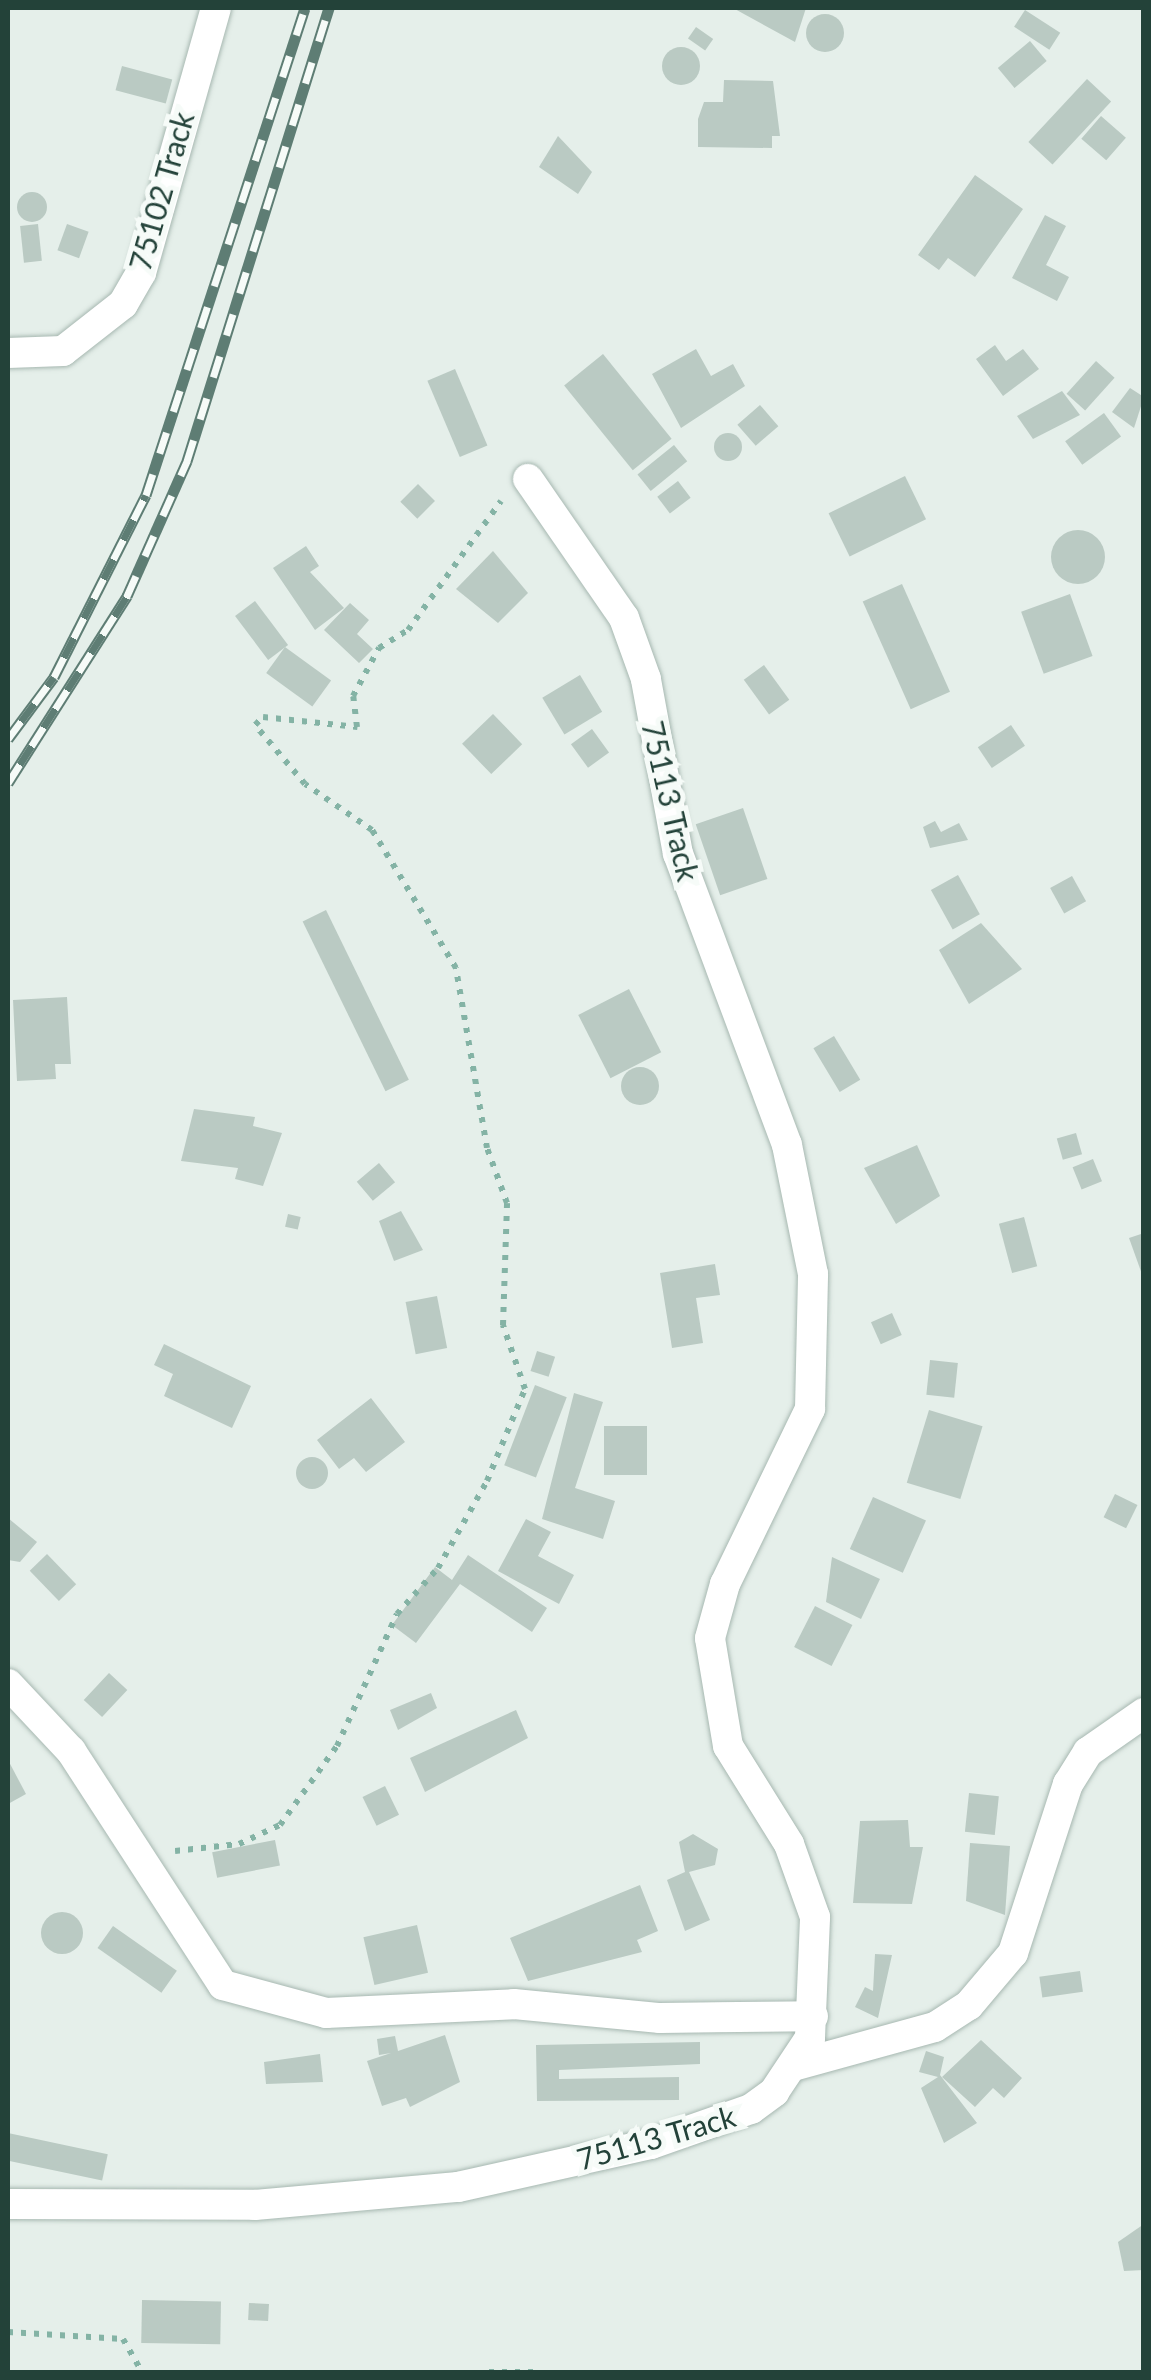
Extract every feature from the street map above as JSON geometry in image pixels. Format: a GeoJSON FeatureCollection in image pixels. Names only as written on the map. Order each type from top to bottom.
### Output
{"type":"FeatureCollection","features":[{"type":"Feature","properties":{"kind":"street","name":"75102 Track"},"geometry":{"type":"LineString","coordinates":[[8,353],[63,351],[123,304],[141,273],[216,8]]}},
{"type":"Feature","properties":{"kind":"street","name":"75113 Track"},"geometry":{"type":"LineString","coordinates":[[8,2204],[254,2206],[458,2187],[651,2144],[750,2109],[794,2066],[813,2016],[815,1918],[789,1844],[728,1746],[710,1638],[725,1584],[810,1409],[813,1274],[788,1145],[678,854],[646,678],[624,618],[528,479]]}},
{"type":"Feature","properties":{"kind":"street"},"geometry":{"type":"LineString","coordinates":[[8,1684],[71,1751],[223,1985],[326,2014],[514,2004],[660,2018],[813,2016]]}},
{"type":"Feature","properties":{"kind":"street"},"geometry":{"type":"LineString","coordinates":[[794,2066],[935,2027],[970,2006],[1013,1952],[1068,1784],[1088,1752],[1144,1713]]}},
{"type":"Feature","properties":{"kind":"path"},"geometry":{"type":"LineString","coordinates":[[172,1852],[240,1844],[280,1826],[337,1746],[397,1614],[438,1568],[488,1481],[525,1388],[503,1325],[506,1203],[487,1148],[456,968],[372,830],[305,784],[254,725],[262,717],[358,727],[353,696],[378,648],[408,630],[511,487],[528,479]]}},
{"type":"Feature","properties":{"kind":"path"},"geometry":{"type":"LineString","coordinates":[[8,2332],[123,2339],[142,2372]]}},
{"type":"Feature","properties":{"kind":"path"},"geometry":{"type":"LineString","coordinates":[[489,2372],[538,2372]]}},
{"type":"Feature","properties":{"kind":"building"},"geometry":{"type":"Polygon","coordinates":[[[733,8],[806,8],[795,42],[733,8]]]}},
{"type":"Feature","properties":{"kind":"building"},"geometry":{"type":"Polygon","coordinates":[[[1025,10],[1060,33],[1049,50],[1014,27],[1025,10]]]}},
{"type":"Feature","properties":{"kind":"building"},"geometry":{"type":"Polygon","coordinates":[[[825,14],[838,20],[844,33],[838,46],[825,52],[812,46],[806,33],[812,20],[825,14]]]}},
{"type":"Feature","properties":{"kind":"building"},"geometry":{"type":"Polygon","coordinates":[[[696,27],[713,39],[705,51],[688,38],[696,27]]]}},
{"type":"Feature","properties":{"kind":"building"},"geometry":{"type":"Polygon","coordinates":[[[1030,41],[1047,61],[1015,88],[998,68],[1030,41]]]}},
{"type":"Feature","properties":{"kind":"building"},"geometry":{"type":"Polygon","coordinates":[[[681,47],[694,53],[700,66],[694,79],[681,85],[668,79],[662,66],[668,53],[681,47]]]}},
{"type":"Feature","properties":{"kind":"building"},"geometry":{"type":"Polygon","coordinates":[[[122,66],[172,79],[166,104],[116,90],[122,66]]]}},
{"type":"Feature","properties":{"kind":"building"},"geometry":{"type":"Polygon","coordinates":[[[1087,79],[1111,102],[1052,164],[1028,142],[1087,79]]]}},
{"type":"Feature","properties":{"kind":"building"},"geometry":{"type":"Polygon","coordinates":[[[724,80],[773,81],[780,136],[772,136],[772,148],[698,147],[698,119],[704,102],[723,102],[724,80]]]}},
{"type":"Feature","properties":{"kind":"building"},"geometry":{"type":"Polygon","coordinates":[[[1101,116],[1126,138],[1106,160],[1081,139],[1101,116]]]}},
{"type":"Feature","properties":{"kind":"building"},"geometry":{"type":"Polygon","coordinates":[[[558,136],[592,172],[578,194],[539,167],[558,136]]]}},
{"type":"Feature","properties":{"kind":"building"},"geometry":{"type":"Polygon","coordinates":[[[975,175],[1023,209],[975,277],[948,258],[939,270],[918,255],[975,175]]]}},
{"type":"Feature","properties":{"kind":"building"},"geometry":{"type":"Polygon","coordinates":[[[32,192],[43,196],[47,207],[43,218],[32,222],[21,218],[17,207],[21,196],[32,192]]]}},
{"type":"Feature","properties":{"kind":"building"},"geometry":{"type":"Polygon","coordinates":[[[1045,215],[1066,226],[1046,265],[1069,277],[1057,301],[1012,278],[1045,215]]]}},
{"type":"Feature","properties":{"kind":"building"},"geometry":{"type":"Polygon","coordinates":[[[38,224],[42,261],[24,263],[20,226],[38,224]]]}},
{"type":"Feature","properties":{"kind":"building"},"geometry":{"type":"Polygon","coordinates":[[[67,224],[89,232],[79,258],[57,250],[67,224]]]}},
{"type":"Feature","properties":{"kind":"building"},"geometry":{"type":"Polygon","coordinates":[[[995,345],[1006,361],[1023,349],[1039,369],[1003,396],[976,359],[995,345]]]}},
{"type":"Feature","properties":{"kind":"building"},"geometry":{"type":"Polygon","coordinates":[[[696,349],[711,376],[733,364],[745,386],[681,428],[652,374],[696,349]]]}},
{"type":"Feature","properties":{"kind":"building"},"geometry":{"type":"Polygon","coordinates":[[[603,354],[672,439],[633,470],[564,385],[603,354]]]}},
{"type":"Feature","properties":{"kind":"building"},"geometry":{"type":"Polygon","coordinates":[[[1096,361],[1115,378],[1085,410],[1067,394],[1096,361]]]}},
{"type":"Feature","properties":{"kind":"building"},"geometry":{"type":"Polygon","coordinates":[[[455,369],[487,445],[460,457],[427,381],[455,369]]]}},
{"type":"Feature","properties":{"kind":"building"},"geometry":{"type":"Polygon","coordinates":[[[1130,388],[1144,397],[1134,428],[1112,412],[1130,388]]]}},
{"type":"Feature","properties":{"kind":"building"},"geometry":{"type":"Polygon","coordinates":[[[1062,391],[1080,415],[1033,439],[1017,416],[1062,391]]]}},
{"type":"Feature","properties":{"kind":"building"},"geometry":{"type":"Polygon","coordinates":[[[760,405],[778,426],[756,446],[737,425],[760,405]]]}},
{"type":"Feature","properties":{"kind":"building"},"geometry":{"type":"Polygon","coordinates":[[[1104,413],[1121,436],[1082,465],[1065,441],[1104,413]]]}},
{"type":"Feature","properties":{"kind":"building"},"geometry":{"type":"Polygon","coordinates":[[[728,433],[738,437],[742,447],[738,457],[728,461],[718,457],[714,447],[718,437],[728,433]]]}},
{"type":"Feature","properties":{"kind":"building"},"geometry":{"type":"Polygon","coordinates":[[[674,445],[687,461],[651,491],[637,475],[674,445]]]}},
{"type":"Feature","properties":{"kind":"building"},"geometry":{"type":"Polygon","coordinates":[[[905,476],[926,519],[850,556],[829,513],[905,476]]]}},
{"type":"Feature","properties":{"kind":"building"},"geometry":{"type":"Polygon","coordinates":[[[678,481],[691,498],[670,513],[657,497],[678,481]]]}},
{"type":"Feature","properties":{"kind":"building"},"geometry":{"type":"Polygon","coordinates":[[[418,484],[435,501],[417,519],[400,502],[418,484]]]}},
{"type":"Feature","properties":{"kind":"building"},"geometry":{"type":"Polygon","coordinates":[[[1078,530],[1097,538],[1105,557],[1097,576],[1078,584],[1059,576],[1051,557],[1059,538],[1078,530]]]}},
{"type":"Feature","properties":{"kind":"building"},"geometry":{"type":"Polygon","coordinates":[[[306,546],[319,566],[310,572],[344,608],[315,630],[273,568],[306,546]]]}},
{"type":"Feature","properties":{"kind":"building"},"geometry":{"type":"Polygon","coordinates":[[[493,551],[528,593],[498,623],[456,589],[493,551]]]}},
{"type":"Feature","properties":{"kind":"building"},"geometry":{"type":"Polygon","coordinates":[[[902,584],[950,692],[911,709],[863,601],[902,584]]]}},
{"type":"Feature","properties":{"kind":"building"},"geometry":{"type":"Polygon","coordinates":[[[1070,594],[1093,656],[1044,674],[1021,612],[1070,594]]]}},
{"type":"Feature","properties":{"kind":"building"},"geometry":{"type":"Polygon","coordinates":[[[255,601],[288,645],[268,660],[235,616],[255,601]]]}},
{"type":"Feature","properties":{"kind":"building"},"geometry":{"type":"Polygon","coordinates":[[[350,603],[369,620],[357,634],[373,649],[359,663],[324,630],[350,603]]]}},
{"type":"Feature","properties":{"kind":"building"},"geometry":{"type":"Polygon","coordinates":[[[285,647],[331,681],[312,706],[266,673],[285,647]]]}},
{"type":"Feature","properties":{"kind":"building"},"geometry":{"type":"Polygon","coordinates":[[[764,665],[789,700],[769,714],[744,680],[764,665]]]}},
{"type":"Feature","properties":{"kind":"building"},"geometry":{"type":"Polygon","coordinates":[[[580,675],[602,712],[564,735],[542,698],[580,675]]]}},
{"type":"Feature","properties":{"kind":"building"},"geometry":{"type":"Polygon","coordinates":[[[493,714],[522,744],[491,774],[462,744],[493,714]]]}},
{"type":"Feature","properties":{"kind":"building"},"geometry":{"type":"Polygon","coordinates":[[[1011,725],[1025,746],[992,768],[978,747],[1011,725]]]}},
{"type":"Feature","properties":{"kind":"building"},"geometry":{"type":"Polygon","coordinates":[[[592,729],[609,752],[588,768],[571,744],[592,729]]]}},
{"type":"Feature","properties":{"kind":"building"},"geometry":{"type":"Polygon","coordinates":[[[743,808],[767,879],[720,895],[696,824],[743,808]]]}},
{"type":"Feature","properties":{"kind":"building"},"geometry":{"type":"Polygon","coordinates":[[[935,821],[941,832],[959,823],[968,840],[930,848],[923,827],[935,821]]]}},
{"type":"Feature","properties":{"kind":"building"},"geometry":{"type":"Polygon","coordinates":[[[958,875],[980,914],[953,929],[931,890],[958,875]]]}},
{"type":"Feature","properties":{"kind":"building"},"geometry":{"type":"Polygon","coordinates":[[[1072,876],[1086,901],[1064,913],[1050,888],[1072,876]]]}},
{"type":"Feature","properties":{"kind":"building"},"geometry":{"type":"Polygon","coordinates":[[[326,910],[409,1080],[385,1091],[303,921],[326,910]]]}},
{"type":"Feature","properties":{"kind":"building"},"geometry":{"type":"Polygon","coordinates":[[[981,923],[1022,969],[969,1004],[939,950],[981,923]]]}},
{"type":"Feature","properties":{"kind":"building"},"geometry":{"type":"Polygon","coordinates":[[[629,989],[661,1052],[610,1078],[578,1015],[629,989]]]}},
{"type":"Feature","properties":{"kind":"building"},"geometry":{"type":"Polygon","coordinates":[[[67,997],[71,1064],[55,1064],[56,1079],[17,1081],[13,1000],[67,997]]]}},
{"type":"Feature","properties":{"kind":"building"},"geometry":{"type":"Polygon","coordinates":[[[834,1036],[860,1080],[840,1092],[813,1048],[834,1036]]]}},
{"type":"Feature","properties":{"kind":"building"},"geometry":{"type":"Polygon","coordinates":[[[640,1067],[653,1073],[659,1086],[653,1099],[640,1105],[627,1099],[621,1086],[627,1073],[640,1067]]]}},
{"type":"Feature","properties":{"kind":"building"},"geometry":{"type":"Polygon","coordinates":[[[194,1109],[255,1117],[253,1126],[282,1133],[263,1186],[235,1179],[238,1168],[181,1161],[194,1109]]]}},
{"type":"Feature","properties":{"kind":"building"},"geometry":{"type":"Polygon","coordinates":[[[1076,1133],[1082,1154],[1063,1160],[1057,1139],[1076,1133]]]}},
{"type":"Feature","properties":{"kind":"building"},"geometry":{"type":"Polygon","coordinates":[[[917,1145],[940,1196],[896,1224],[864,1168],[917,1145]]]}},
{"type":"Feature","properties":{"kind":"building"},"geometry":{"type":"Polygon","coordinates":[[[1093,1159],[1102,1181],[1082,1189],[1073,1167],[1093,1159]]]}},
{"type":"Feature","properties":{"kind":"building"},"geometry":{"type":"Polygon","coordinates":[[[379,1163],[395,1182],[373,1201],[357,1182],[379,1163]]]}},
{"type":"Feature","properties":{"kind":"building"},"geometry":{"type":"Polygon","coordinates":[[[401,1211],[423,1250],[394,1261],[379,1221],[401,1211]]]}},
{"type":"Feature","properties":{"kind":"building"},"geometry":{"type":"Polygon","coordinates":[[[288,1214],[301,1217],[298,1230],[285,1227],[288,1214]]]}},
{"type":"Feature","properties":{"kind":"building"},"geometry":{"type":"Polygon","coordinates":[[[1024,1217],[1037,1266],[1012,1273],[999,1224],[1024,1217]]]}},
{"type":"Feature","properties":{"kind":"building"},"geometry":{"type":"Polygon","coordinates":[[[1144,1233],[1144,1276],[1143,1277],[1129,1238],[1144,1233]]]}},
{"type":"Feature","properties":{"kind":"building"},"geometry":{"type":"Polygon","coordinates":[[[715,1264],[720,1295],[696,1298],[703,1343],[672,1348],[660,1273],[715,1264]]]}},
{"type":"Feature","properties":{"kind":"building"},"geometry":{"type":"Polygon","coordinates":[[[437,1296],[447,1348],[416,1354],[406,1302],[437,1296]]]}},
{"type":"Feature","properties":{"kind":"building"},"geometry":{"type":"Polygon","coordinates":[[[892,1313],[902,1335],[881,1344],[871,1322],[892,1313]]]}},
{"type":"Feature","properties":{"kind":"building"},"geometry":{"type":"Polygon","coordinates":[[[164,1344],[251,1386],[232,1428],[164,1396],[173,1374],[154,1365],[164,1344]]]}},
{"type":"Feature","properties":{"kind":"building"},"geometry":{"type":"Polygon","coordinates":[[[537,1351],[555,1357],[549,1377],[531,1371],[537,1351]]]}},
{"type":"Feature","properties":{"kind":"building"},"geometry":{"type":"Polygon","coordinates":[[[930,1360],[958,1363],[954,1398],[926,1395],[930,1360]]]}},
{"type":"Feature","properties":{"kind":"building"},"geometry":{"type":"Polygon","coordinates":[[[535,1385],[567,1397],[536,1477],[504,1465],[535,1385]]]}},
{"type":"Feature","properties":{"kind":"building"},"geometry":{"type":"Polygon","coordinates":[[[574,1393],[603,1402],[575,1488],[615,1501],[603,1539],[542,1519],[574,1393]]]}},
{"type":"Feature","properties":{"kind":"building"},"geometry":{"type":"Polygon","coordinates":[[[371,1398],[405,1442],[366,1472],[354,1458],[339,1469],[317,1440],[371,1398]]]}},
{"type":"Feature","properties":{"kind":"building"},"geometry":{"type":"Polygon","coordinates":[[[929,1410],[983,1426],[960,1499],[907,1483],[929,1410]]]}},
{"type":"Feature","properties":{"kind":"building"},"geometry":{"type":"Polygon","coordinates":[[[604,1426],[647,1426],[647,1475],[604,1475],[604,1426]]]}},
{"type":"Feature","properties":{"kind":"building"},"geometry":{"type":"Polygon","coordinates":[[[312,1457],[323,1462],[328,1473],[323,1484],[312,1489],[301,1484],[296,1473],[301,1462],[312,1457]]]}},
{"type":"Feature","properties":{"kind":"building"},"geometry":{"type":"Polygon","coordinates":[[[1115,1494],[1137,1505],[1126,1528],[1104,1517],[1115,1494]]]}},
{"type":"Feature","properties":{"kind":"building"},"geometry":{"type":"Polygon","coordinates":[[[873,1497],[926,1521],[903,1573],[850,1549],[873,1497]]]}},
{"type":"Feature","properties":{"kind":"building"},"geometry":{"type":"Polygon","coordinates":[[[8,1518],[37,1542],[20,1562],[8,1560],[8,1518]]]}},
{"type":"Feature","properties":{"kind":"building"},"geometry":{"type":"Polygon","coordinates":[[[526,1519],[551,1532],[538,1556],[574,1575],[559,1604],[498,1571],[526,1519]]]}},
{"type":"Feature","properties":{"kind":"building"},"geometry":{"type":"Polygon","coordinates":[[[47,1554],[76,1584],[59,1601],[30,1571],[47,1554]]]}},
{"type":"Feature","properties":{"kind":"building"},"geometry":{"type":"Polygon","coordinates":[[[468,1555],[547,1608],[532,1632],[460,1584],[416,1643],[392,1625],[435,1567],[452,1580],[468,1555]]]}},
{"type":"Feature","properties":{"kind":"building"},"geometry":{"type":"Polygon","coordinates":[[[832,1557],[880,1579],[861,1619],[826,1602],[832,1557]]]}},
{"type":"Feature","properties":{"kind":"building"},"geometry":{"type":"Polygon","coordinates":[[[815,1606],[852,1625],[832,1666],[794,1647],[815,1606]]]}},
{"type":"Feature","properties":{"kind":"building"},"geometry":{"type":"Polygon","coordinates":[[[109,1673],[127,1690],[102,1717],[84,1700],[109,1673]]]}},
{"type":"Feature","properties":{"kind":"building"},"geometry":{"type":"Polygon","coordinates":[[[431,1693],[437,1708],[398,1730],[390,1710],[431,1693]]]}},
{"type":"Feature","properties":{"kind":"building"},"geometry":{"type":"Polygon","coordinates":[[[516,1710],[528,1738],[425,1792],[410,1758],[516,1710]]]}},
{"type":"Feature","properties":{"kind":"building"},"geometry":{"type":"Polygon","coordinates":[[[8,1760],[26,1794],[8,1804],[8,1760]]]}},
{"type":"Feature","properties":{"kind":"building"},"geometry":{"type":"Polygon","coordinates":[[[385,1786],[399,1815],[377,1826],[363,1797],[385,1786]]]}},
{"type":"Feature","properties":{"kind":"building"},"geometry":{"type":"Polygon","coordinates":[[[969,1793],[999,1796],[995,1835],[965,1832],[969,1793]]]}},
{"type":"Feature","properties":{"kind":"building"},"geometry":{"type":"Polygon","coordinates":[[[908,1820],[910,1847],[923,1847],[912,1904],[853,1903],[860,1821],[908,1820]]]}},
{"type":"Feature","properties":{"kind":"building"},"geometry":{"type":"Polygon","coordinates":[[[693,1834],[718,1849],[715,1865],[689,1872],[710,1920],[685,1931],[667,1880],[685,1872],[679,1842],[693,1834]]]}},
{"type":"Feature","properties":{"kind":"building"},"geometry":{"type":"Polygon","coordinates":[[[275,1840],[280,1866],[217,1878],[212,1852],[275,1840]]]}},
{"type":"Feature","properties":{"kind":"building"},"geometry":{"type":"Polygon","coordinates":[[[970,1843],[1010,1846],[1005,1915],[966,1901],[970,1843]]]}},
{"type":"Feature","properties":{"kind":"building"},"geometry":{"type":"Polygon","coordinates":[[[640,1885],[658,1931],[637,1940],[642,1952],[528,1981],[510,1938],[640,1885]]]}},
{"type":"Feature","properties":{"kind":"building"},"geometry":{"type":"Polygon","coordinates":[[[62,1912],[77,1918],[83,1933],[77,1948],[62,1954],[47,1948],[41,1933],[47,1918],[62,1912]]]}},
{"type":"Feature","properties":{"kind":"building"},"geometry":{"type":"Polygon","coordinates":[[[417,1925],[428,1973],[374,1985],[363,1937],[417,1925]]]}},
{"type":"Feature","properties":{"kind":"building"},"geometry":{"type":"Polygon","coordinates":[[[113,1926],[177,1971],[161,1993],[98,1948],[113,1926]]]}},
{"type":"Feature","properties":{"kind":"building"},"geometry":{"type":"Polygon","coordinates":[[[875,1954],[892,1955],[878,2018],[855,2007],[865,1987],[873,1991],[875,1954]]]}},
{"type":"Feature","properties":{"kind":"building"},"geometry":{"type":"Polygon","coordinates":[[[1080,1971],[1083,1992],[1042,1998],[1039,1977],[1080,1971]]]}},
{"type":"Feature","properties":{"kind":"building"},"geometry":{"type":"Polygon","coordinates":[[[445,2035],[460,2082],[410,2107],[406,2098],[382,2106],[367,2061],[391,2053],[379,2055],[377,2039],[395,2036],[398,2051],[445,2035]]]}},
{"type":"Feature","properties":{"kind":"building"},"geometry":{"type":"Polygon","coordinates":[[[981,2040],[1022,2078],[1004,2098],[993,2088],[975,2107],[942,2077],[981,2040]]]}},
{"type":"Feature","properties":{"kind":"building"},"geometry":{"type":"Polygon","coordinates":[[[700,2042],[700,2064],[559,2070],[559,2079],[679,2077],[679,2100],[537,2101],[536,2045],[700,2042]]]}},
{"type":"Feature","properties":{"kind":"building"},"geometry":{"type":"Polygon","coordinates":[[[926,2051],[944,2057],[940,2075],[977,2123],[944,2143],[921,2088],[938,2077],[919,2072],[926,2051]]]}},
{"type":"Feature","properties":{"kind":"building"},"geometry":{"type":"Polygon","coordinates":[[[320,2054],[323,2082],[266,2084],[264,2062],[320,2054]]]}},
{"type":"Feature","properties":{"kind":"building"},"geometry":{"type":"Polygon","coordinates":[[[8,2133],[108,2154],[102,2181],[8,2161],[8,2133]]]}},
{"type":"Feature","properties":{"kind":"building"},"geometry":{"type":"Polygon","coordinates":[[[1144,2224],[1144,2270],[1124,2271],[1118,2242],[1144,2224]]]}},
{"type":"Feature","properties":{"kind":"building"},"geometry":{"type":"Polygon","coordinates":[[[142,2300],[221,2301],[220,2344],[141,2343],[142,2300]]]}},
{"type":"Feature","properties":{"kind":"building"},"geometry":{"type":"Polygon","coordinates":[[[249,2303],[269,2304],[268,2321],[248,2320],[249,2303]]]}},
{"type":"Feature","properties":{"kind":"railway"},"geometry":{"type":"LineString","coordinates":[[8,739],[54,677],[146,495],[305,8]]}},
{"type":"Feature","properties":{"kind":"railway"},"geometry":{"type":"LineString","coordinates":[[8,783],[127,596],[187,461],[329,8]]}}]}
